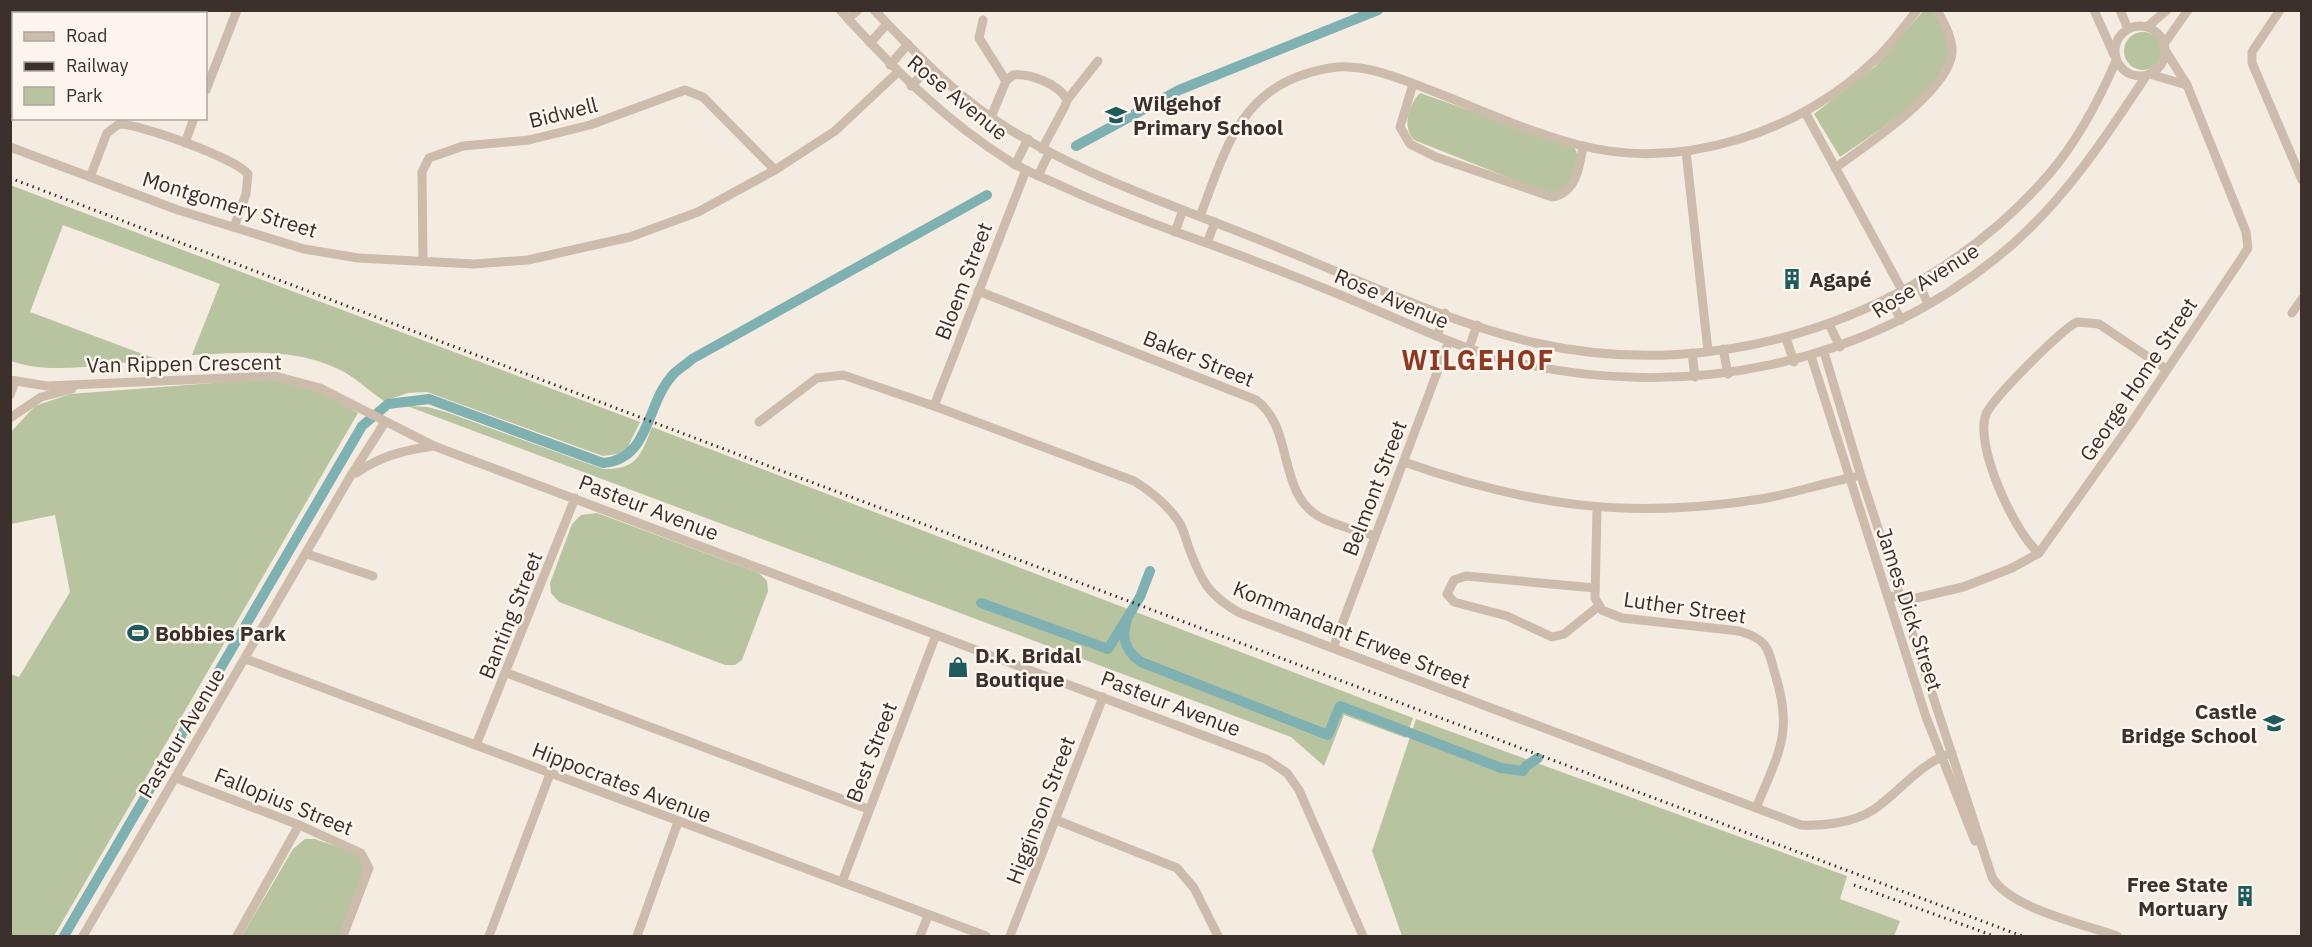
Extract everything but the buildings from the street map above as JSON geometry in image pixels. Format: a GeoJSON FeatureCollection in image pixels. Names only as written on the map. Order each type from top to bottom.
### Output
{"type":"FeatureCollection","features":[{"type":"Feature","properties":{"kind":"street"},"geometry":{"type":"LineString","coordinates":[[207,87],[237,10]]}},
{"type":"Feature","properties":{"kind":"street","name":"Rose Avenue"},"geometry":{"type":"LineString","coordinates":[[840,10],[911,86],[1015,165],[1038,176],[1102,205],[1207,243],[1469,348],[1500,358],[1628,378],[1728,374],[1794,362],[1840,347],[1901,320],[1977,272],[2014,243],[2090,160],[2148,75]]}},
{"type":"Feature","properties":{"kind":"street"},"geometry":{"type":"LineString","coordinates":[[848,19],[858,10]]}},
{"type":"Feature","properties":{"kind":"street","name":"Rose Avenue"},"geometry":{"type":"LineString","coordinates":[[874,10],[927,64],[991,117],[1046,151],[1108,180],[1477,325],[1538,344],[1587,351],[1669,356],[1786,338],[1829,324],[1918,282],[1998,225],[2051,171],[2094,108],[2116,59]]}},
{"type":"Feature","properties":{"kind":"street"},"geometry":{"type":"LineString","coordinates":[[1200,216],[1232,137],[1242,121],[1273,89],[1307,74],[1339,67],[1381,73],[1583,146],[1634,152],[1686,151],[1760,132],[1805,112],[1877,59],[1917,10]]}},
{"type":"Feature","properties":{"kind":"street"},"geometry":{"type":"LineString","coordinates":[[1834,168],[1891,127],[1935,85],[1951,59],[1952,51],[1945,25],[1936,10]]}},
{"type":"Feature","properties":{"kind":"street"},"geometry":{"type":"LineString","coordinates":[[2094,10],[2116,59],[2125,72],[2187,85]]}},
{"type":"Feature","properties":{"kind":"street"},"geometry":{"type":"LineString","coordinates":[[2120,10],[2128,29]]}},
{"type":"Feature","properties":{"kind":"street"},"geometry":{"type":"LineString","coordinates":[[2116,59],[2115,44],[2128,29],[2147,27],[2167,10]]}},
{"type":"Feature","properties":{"kind":"street"},"geometry":{"type":"LineString","coordinates":[[2148,75],[2161,65],[2164,47],[2188,10]]}},
{"type":"Feature","properties":{"kind":"street"},"geometry":{"type":"LineString","coordinates":[[2280,10],[2252,52],[2252,63],[2301,180]]}},
{"type":"Feature","properties":{"kind":"street"},"geometry":{"type":"LineString","coordinates":[[983,20],[979,38],[1006,81]]}},
{"type":"Feature","properties":{"kind":"street"},"geometry":{"type":"LineString","coordinates":[[870,43],[887,24]]}},
{"type":"Feature","properties":{"kind":"street"},"geometry":{"type":"LineString","coordinates":[[2147,27],[2156,32],[2164,47]]}},
{"type":"Feature","properties":{"kind":"street","name":"Montgomery Street"},"geometry":{"type":"LineString","coordinates":[[10,147],[234,227],[304,249],[358,258],[474,264],[528,260],[630,237],[699,212],[775,170],[835,131],[894,69],[908,44]]}},
{"type":"Feature","properties":{"kind":"street","name":"George Home Street"},"geometry":{"type":"LineString","coordinates":[[1903,600],[1963,587],[2012,568],[2039,553],[2132,423],[2248,248],[2246,232],[2187,85],[2164,47]]}},
{"type":"Feature","properties":{"kind":"street"},"geometry":{"type":"LineString","coordinates":[[1038,176],[1066,100],[1098,61]]}},
{"type":"Feature","properties":{"kind":"street"},"geometry":{"type":"LineString","coordinates":[[911,86],[921,76],[927,64]]}},
{"type":"Feature","properties":{"kind":"street"},"geometry":{"type":"LineString","coordinates":[[991,117],[1006,81],[1013,75],[1029,76],[1061,90],[1066,100]]}},
{"type":"Feature","properties":{"kind":"street"},"geometry":{"type":"LineString","coordinates":[[1413,84],[1401,117],[1402,134],[1410,144],[1436,157],[1552,197],[1567,191],[1575,179],[1583,146]]}},
{"type":"Feature","properties":{"kind":"street","name":"Bidwell"},"geometry":{"type":"LineString","coordinates":[[423,261],[422,172],[429,158],[446,150],[529,140],[590,125],[685,90],[703,97],[775,170]]}},
{"type":"Feature","properties":{"kind":"street"},"geometry":{"type":"LineString","coordinates":[[1805,112],[1902,290]]}},
{"type":"Feature","properties":{"kind":"street"},"geometry":{"type":"LineString","coordinates":[[185,143],[193,120]]}},
{"type":"Feature","properties":{"kind":"street"},"geometry":{"type":"LineString","coordinates":[[90,177],[107,133],[119,124],[135,126],[185,143],[236,164],[248,174],[246,194],[234,227]]}},
{"type":"Feature","properties":{"kind":"street"},"geometry":{"type":"LineString","coordinates":[[1015,165],[1028,140]]}},
{"type":"Feature","properties":{"kind":"street"},"geometry":{"type":"LineString","coordinates":[[1686,151],[1708,351]]}},
{"type":"Feature","properties":{"kind":"street","name":"Bloem Street"},"geometry":{"type":"LineString","coordinates":[[934,405],[1026,170]]}},
{"type":"Feature","properties":{"kind":"street"},"geometry":{"type":"LineString","coordinates":[[1175,232],[1183,210]]}},
{"type":"Feature","properties":{"kind":"street"},"geometry":{"type":"LineString","coordinates":[[1207,243],[1215,222]]}},
{"type":"Feature","properties":{"kind":"street"},"geometry":{"type":"LineString","coordinates":[[1918,282],[1928,304]]}},
{"type":"Feature","properties":{"kind":"street","name":"Baker Street"},"geometry":{"type":"LineString","coordinates":[[978,291],[1256,399],[1265,406],[1274,420],[1297,492],[1304,503],[1319,516],[1375,536]]}},
{"type":"Feature","properties":{"kind":"street"},"geometry":{"type":"LineString","coordinates":[[1890,297],[1901,320]]}},
{"type":"Feature","properties":{"kind":"street"},"geometry":{"type":"LineString","coordinates":[[2292,313],[2301,299]]}},
{"type":"Feature","properties":{"kind":"street"},"geometry":{"type":"LineString","coordinates":[[1437,336],[1445,313]]}},
{"type":"Feature","properties":{"kind":"street"},"geometry":{"type":"LineString","coordinates":[[2039,553],[2025,539],[2000,490],[1984,439],[1984,422],[1990,408],[2060,335],[2077,322],[2099,324],[2166,369]]}},
{"type":"Feature","properties":{"kind":"street"},"geometry":{"type":"LineString","coordinates":[[1829,324],[1840,347]]}},
{"type":"Feature","properties":{"kind":"street"},"geometry":{"type":"LineString","coordinates":[[1469,348],[1477,325]]}},
{"type":"Feature","properties":{"kind":"street"},"geometry":{"type":"LineString","coordinates":[[1786,338],[1794,362]]}},
{"type":"Feature","properties":{"kind":"street","name":"Belmont Street"},"geometry":{"type":"LineString","coordinates":[[1333,648],[1449,341]]}},
{"type":"Feature","properties":{"kind":"street"},"geometry":{"type":"LineString","coordinates":[[1723,349],[1728,374]]}},
{"type":"Feature","properties":{"kind":"street","name":"James Dick Street"},"geometry":{"type":"LineString","coordinates":[[1824,352],[1861,476],[1988,867],[1996,885],[2015,899],[2117,936]]}},
{"type":"Feature","properties":{"kind":"street"},"geometry":{"type":"LineString","coordinates":[[1692,353],[1695,377]]}},
{"type":"Feature","properties":{"kind":"street","name":"James Dick Street"},"geometry":{"type":"LineString","coordinates":[[1811,356],[1848,478],[1940,756],[1979,854],[1988,867]]}},
{"type":"Feature","properties":{"kind":"street","name":"Kommandant Erwee Street"},"geometry":{"type":"LineString","coordinates":[[759,422],[811,381],[832,375],[856,379],[934,405],[1134,481],[1161,500],[1180,524],[1195,564],[1214,597],[1240,612],[1801,825],[1834,823],[1855,818],[1876,808],[1918,771],[1940,756],[1952,753]]}},
{"type":"Feature","properties":{"kind":"street","name":"Van Rippen Crescent"},"geometry":{"type":"LineString","coordinates":[[13,381],[47,386],[101,382],[288,377],[320,388],[366,410],[383,422]]}},
{"type":"Feature","properties":{"kind":"street"},"geometry":{"type":"LineString","coordinates":[[10,395],[13,381]]}},
{"type":"Feature","properties":{"kind":"street"},"geometry":{"type":"LineString","coordinates":[[10,418],[41,397],[101,382]]}},
{"type":"Feature","properties":{"kind":"street","name":"Pasteur Avenue"},"geometry":{"type":"LineString","coordinates":[[83,936],[383,422],[434,446],[1266,759],[1287,773],[1305,802],[1363,936]]}},
{"type":"Feature","properties":{"kind":"street"},"geometry":{"type":"LineString","coordinates":[[350,477],[378,459],[407,450],[434,446]]}},
{"type":"Feature","properties":{"kind":"street"},"geometry":{"type":"LineString","coordinates":[[1404,462],[1486,489],[1597,508],[1649,509],[1726,504],[1797,492],[1861,476]]}},
{"type":"Feature","properties":{"kind":"street","name":"Banting Street"},"geometry":{"type":"LineString","coordinates":[[476,745],[507,673],[575,498]]}},
{"type":"Feature","properties":{"kind":"street"},"geometry":{"type":"LineString","coordinates":[[565,521],[578,510],[596,506]]}},
{"type":"Feature","properties":{"kind":"street","name":"Luther Street"},"geometry":{"type":"LineString","coordinates":[[1597,508],[1595,588],[1599,606],[1608,614],[1622,618],[1739,631],[1754,635],[1766,645],[1781,692],[1785,731],[1756,808]]}},
{"type":"Feature","properties":{"kind":"street"},"geometry":{"type":"LineString","coordinates":[[307,554],[373,576]]}},
{"type":"Feature","properties":{"kind":"street"},"geometry":{"type":"LineString","coordinates":[[1595,588],[1466,576],[1454,580],[1447,594],[1454,602],[1507,616],[1552,637],[1564,634],[1599,606]]}},
{"type":"Feature","properties":{"kind":"street"},"geometry":{"type":"LineString","coordinates":[[1888,596],[1903,600]]}},
{"type":"Feature","properties":{"kind":"street","name":"Best Street"},"geometry":{"type":"LineString","coordinates":[[842,882],[936,635]]}},
{"type":"Feature","properties":{"kind":"street","name":"Hippocrates Avenue"},"geometry":{"type":"LineString","coordinates":[[246,659],[986,936]]}},
{"type":"Feature","properties":{"kind":"street"},"geometry":{"type":"LineString","coordinates":[[507,673],[868,809]]}},
{"type":"Feature","properties":{"kind":"street","name":"Higginson Street"},"geometry":{"type":"LineString","coordinates":[[1010,936],[1103,697]]}},
{"type":"Feature","properties":{"kind":"street"},"geometry":{"type":"LineString","coordinates":[[489,936],[550,774]]}},
{"type":"Feature","properties":{"kind":"street","name":"Fallopius Street"},"geometry":{"type":"LineString","coordinates":[[176,778],[299,825],[361,853],[367,862],[365,880],[344,936]]}},
{"type":"Feature","properties":{"kind":"street"},"geometry":{"type":"LineString","coordinates":[[1056,820],[1176,868],[1194,888],[1218,936]]}},
{"type":"Feature","properties":{"kind":"street"},"geometry":{"type":"LineString","coordinates":[[637,936],[678,822]]}},
{"type":"Feature","properties":{"kind":"street"},"geometry":{"type":"LineString","coordinates":[[237,936],[299,825]]}},
{"type":"Feature","properties":{"kind":"street"},"geometry":{"type":"LineString","coordinates":[[920,936],[928,916]]}},
{"type":"Feature","properties":{"kind":"green space"},"geometry":{"type":"Polygon","coordinates":[[[1923,11],[1932,11],[1944,27],[1950,48],[1948,61],[1929,88],[1915,101],[1884,127],[1840,157],[1814,114],[1876,66],[1923,11]]]}},
{"type":"Feature","properties":{"kind":"green space"},"geometry":{"type":"Polygon","coordinates":[[[2143,32],[2157,37],[2162,51],[2157,65],[2143,70],[2129,65],[2124,51],[2129,37],[2143,32]]]}},
{"type":"Feature","properties":{"kind":"green space"},"geometry":{"type":"Polygon","coordinates":[[[1420,93],[1574,147],[1578,162],[1574,176],[1564,187],[1550,194],[1414,140],[1407,123],[1412,104],[1420,93]]]}},
{"type":"Feature","properties":{"kind":"green space"},"geometry":{"type":"Polygon","coordinates":[[[10,185],[640,422],[625,453],[603,456],[427,392],[408,393],[384,401],[346,373],[328,364],[309,359],[271,353],[192,355],[220,284],[63,225],[30,312],[156,359],[63,368],[44,368],[11,361],[10,185]]]}},
{"type":"Feature","properties":{"kind":"green space","name":"Bobbies Park"},"geometry":{"type":"Polygon","coordinates":[[[267,379],[293,383],[315,390],[358,413],[54,936],[11,936],[10,674],[19,677],[70,592],[55,515],[11,524],[11,432],[35,406],[70,394],[267,379]]]}},
{"type":"Feature","properties":{"kind":"green space"},"geometry":{"type":"Polygon","coordinates":[[[407,406],[428,407],[449,413],[603,469],[614,469],[631,464],[641,453],[652,427],[1413,718],[1406,738],[1344,715],[1324,766],[1291,737],[407,406]]]}},
{"type":"Feature","properties":{"kind":"green space"},"geometry":{"type":"Polygon","coordinates":[[[597,513],[759,573],[767,581],[768,591],[742,660],[735,665],[725,665],[559,602],[551,593],[550,583],[572,524],[581,515],[597,513]]]}},
{"type":"Feature","properties":{"kind":"green space"},"geometry":{"type":"Polygon","coordinates":[[[1416,719],[1847,876],[1840,899],[1900,921],[1894,936],[1402,936],[1372,851],[1416,719]]]}},
{"type":"Feature","properties":{"kind":"green space"},"geometry":{"type":"Polygon","coordinates":[[[305,839],[315,839],[358,854],[365,869],[340,936],[242,936],[293,849],[305,839]]]}},
{"type":"Feature","properties":{"kind":"waterway"},"geometry":{"type":"LineString","coordinates":[[1076,146],[1179,90],[1378,10]]}},
{"type":"Feature","properties":{"kind":"waterway"},"geometry":{"type":"LineString","coordinates":[[64,936],[362,426],[388,404],[429,399],[603,463],[618,460],[630,452],[638,442],[656,402],[671,377],[692,359],[987,195]]}},
{"type":"Feature","properties":{"kind":"waterway"},"geometry":{"type":"LineString","coordinates":[[981,603],[1108,649],[1140,597],[1150,571]]}},
{"type":"Feature","properties":{"kind":"waterway"},"geometry":{"type":"LineString","coordinates":[[1127,619],[1124,632],[1126,643],[1131,653],[1141,662],[1328,735],[1340,706],[1501,768],[1523,771],[1526,766],[1538,758]]}},
{"type":"Feature","properties":{"kind":"railway"},"geometry":{"type":"LineString","coordinates":[[10,178],[787,473],[2022,936]]}},
{"type":"Feature","properties":{"kind":"railway"},"geometry":{"type":"LineString","coordinates":[[1854,885],[1994,936]]}},
{"type":"Feature","properties":{"kind":"place","name":"Wilgehof Primary School"},"geometry":{"type":"Point","coordinates":[1116,115]}},
{"type":"Feature","properties":{"kind":"place","name":"Agapé"},"geometry":{"type":"Point","coordinates":[1792,279]}},
{"type":"Feature","properties":{"kind":"place","name":"Bobbies Park"},"geometry":{"type":"Point","coordinates":[138,633]}},
{"type":"Feature","properties":{"kind":"place","name":"D.K. Bridal Boutique"},"geometry":{"type":"Point","coordinates":[958,667]}},
{"type":"Feature","properties":{"kind":"place","name":"Castle Bridge School"},"geometry":{"type":"Point","coordinates":[2274,723]}},
{"type":"Feature","properties":{"kind":"place","name":"Free State Mortuary"},"geometry":{"type":"Point","coordinates":[2245,896]}},
{"type":"Feature","properties":{"kind":"district","name":"WILGEHOF"},"geometry":{"type":"Point","coordinates":[1478,359]}}]}
